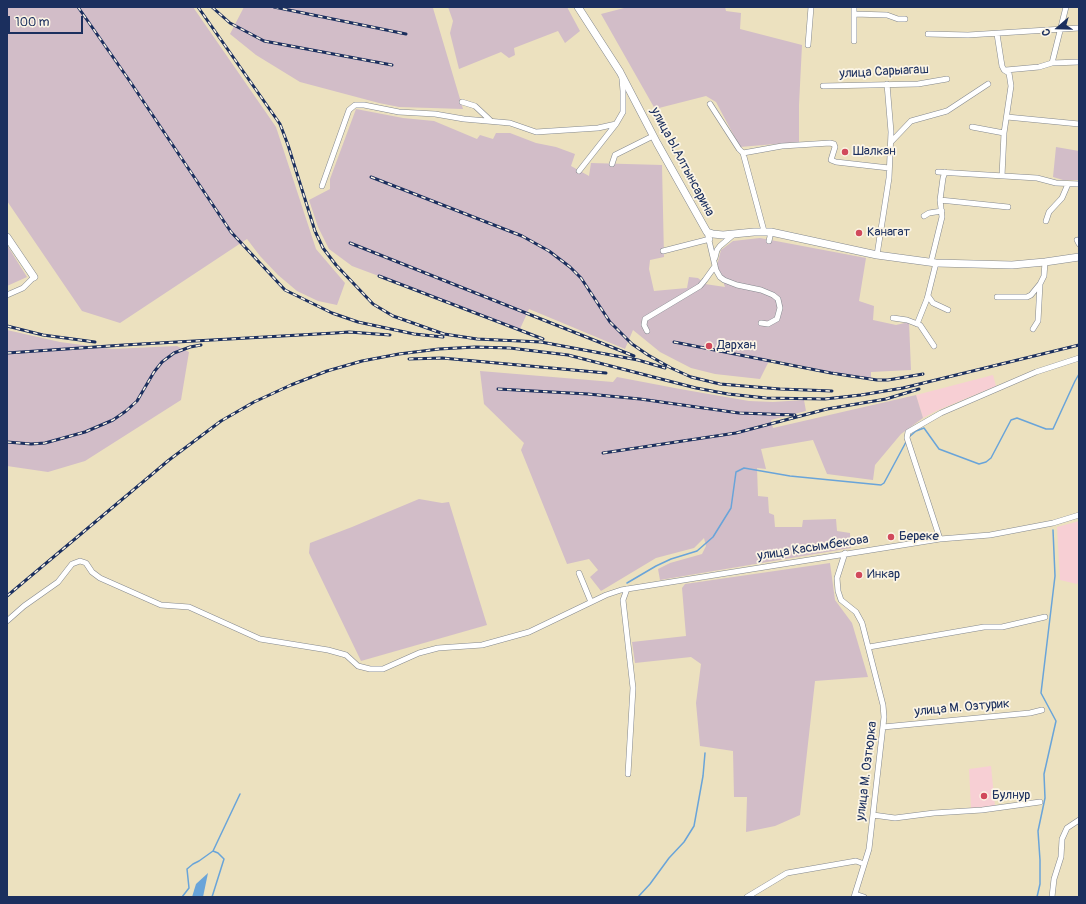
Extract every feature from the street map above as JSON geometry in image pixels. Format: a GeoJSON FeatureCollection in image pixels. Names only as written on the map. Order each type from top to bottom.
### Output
{"type":"FeatureCollection","features":[{"type":"Feature","properties":{"kind":"street","name":"улица Ы.Алтынсарина"},"geometry":{"type":"LineString","coordinates":[[578,7],[620,72],[708,236],[768,232],[877,255],[933,262],[989,265],[1045,262],[1079,257]]}},
{"type":"Feature","properties":{"kind":"street"},"geometry":{"type":"LineString","coordinates":[[808,45],[811,7]]}},
{"type":"Feature","properties":{"kind":"street"},"geometry":{"type":"LineString","coordinates":[[854,7],[854,41]]}},
{"type":"Feature","properties":{"kind":"street"},"geometry":{"type":"LineString","coordinates":[[1052,63],[1059,29],[1066,7]]}},
{"type":"Feature","properties":{"kind":"street"},"geometry":{"type":"LineString","coordinates":[[854,14],[887,15],[898,19],[905,19]]}},
{"type":"Feature","properties":{"kind":"street"},"geometry":{"type":"LineString","coordinates":[[928,34],[997,34],[1079,28]]}},
{"type":"Feature","properties":{"kind":"street"},"geometry":{"type":"LineString","coordinates":[[997,34],[1002,66],[1004,70],[1009,72],[1011,86],[1004,133],[1002,176]]}},
{"type":"Feature","properties":{"kind":"street"},"geometry":{"type":"LineString","coordinates":[[1006,70],[1039,67],[1052,63],[1079,62]]}},
{"type":"Feature","properties":{"kind":"street"},"geometry":{"type":"LineString","coordinates":[[579,171],[616,124],[622,112],[624,91],[620,72]]}},
{"type":"Feature","properties":{"kind":"street","name":"улица Сарыагаш"},"geometry":{"type":"LineString","coordinates":[[823,86],[918,84],[947,78]]}},
{"type":"Feature","properties":{"kind":"street"},"geometry":{"type":"LineString","coordinates":[[877,255],[889,178],[891,142],[887,84]]}},
{"type":"Feature","properties":{"kind":"street"},"geometry":{"type":"LineString","coordinates":[[891,142],[911,121],[947,111],[988,84]]}},
{"type":"Feature","properties":{"kind":"street"},"geometry":{"type":"LineString","coordinates":[[462,102],[475,106],[490,120]]}},
{"type":"Feature","properties":{"kind":"street"},"geometry":{"type":"LineString","coordinates":[[710,104],[738,149],[743,152],[782,146],[830,143],[834,144],[835,147],[831,160],[836,162],[889,168]]}},
{"type":"Feature","properties":{"kind":"street"},"geometry":{"type":"LineString","coordinates":[[322,186],[348,110],[355,105],[364,105],[399,112],[435,114],[464,119],[490,120],[510,123],[526,129],[542,132],[598,128],[616,124]]}},
{"type":"Feature","properties":{"kind":"street"},"geometry":{"type":"LineString","coordinates":[[1007,117],[1079,124]]}},
{"type":"Feature","properties":{"kind":"street"},"geometry":{"type":"LineString","coordinates":[[972,128],[1004,133]]}},
{"type":"Feature","properties":{"kind":"street"},"geometry":{"type":"LineString","coordinates":[[612,164],[615,155],[653,136]]}},
{"type":"Feature","properties":{"kind":"street"},"geometry":{"type":"LineString","coordinates":[[743,152],[768,232],[769,241]]}},
{"type":"Feature","properties":{"kind":"street"},"geometry":{"type":"LineString","coordinates":[[938,172],[1037,178],[1068,184],[1079,184]]}},
{"type":"Feature","properties":{"kind":"street"},"geometry":{"type":"LineString","coordinates":[[917,324],[928,296],[942,217],[940,200],[945,172]]}},
{"type":"Feature","properties":{"kind":"street"},"geometry":{"type":"LineString","coordinates":[[1046,221],[1049,212],[1062,198],[1068,184]]}},
{"type":"Feature","properties":{"kind":"street"},"geometry":{"type":"LineString","coordinates":[[940,200],[1008,207]]}},
{"type":"Feature","properties":{"kind":"street"},"geometry":{"type":"LineString","coordinates":[[924,216],[929,213],[942,211]]}},
{"type":"Feature","properties":{"kind":"street"},"geometry":{"type":"LineString","coordinates":[[647,331],[644,325],[645,319],[700,286],[714,263],[717,250],[724,241],[733,235]]}},
{"type":"Feature","properties":{"kind":"street"},"geometry":{"type":"LineString","coordinates":[[663,251],[708,236],[714,263],[718,274],[724,280],[737,285],[761,290],[778,299],[780,308],[777,319],[768,324],[761,323]]}},
{"type":"Feature","properties":{"kind":"street"},"geometry":{"type":"LineString","coordinates":[[7,237],[34,277],[23,288],[7,296]]}},
{"type":"Feature","properties":{"kind":"street"},"geometry":{"type":"LineString","coordinates":[[997,297],[1027,297],[1031,295],[1040,284],[1044,276],[1045,262]]}},
{"type":"Feature","properties":{"kind":"street"},"geometry":{"type":"LineString","coordinates":[[1033,329],[1038,321],[1040,284]]}},
{"type":"Feature","properties":{"kind":"street"},"geometry":{"type":"LineString","coordinates":[[928,296],[933,303],[948,310]]}},
{"type":"Feature","properties":{"kind":"street"},"geometry":{"type":"LineString","coordinates":[[893,318],[907,320],[917,324],[921,327],[934,346]]}},
{"type":"Feature","properties":{"kind":"street"},"geometry":{"type":"LineString","coordinates":[[940,538],[907,438],[908,432],[941,413],[1036,372],[1079,358]]}},
{"type":"Feature","properties":{"kind":"street","name":"улица Касымбекова"},"geometry":{"type":"LineString","coordinates":[[7,621],[24,606],[58,582],[72,564],[80,561],[86,563],[92,572],[100,578],[161,605],[189,607],[260,639],[328,650],[346,655],[358,666],[370,669],[383,669],[419,653],[438,648],[482,645],[529,632],[606,595],[624,589],[940,538],[990,535],[1053,523],[1079,516]]}},
{"type":"Feature","properties":{"kind":"street","name":"улица М. Озтюрка"},"geometry":{"type":"LineString","coordinates":[[845,553],[837,578],[838,591],[841,600],[856,612],[862,623],[883,705],[884,717],[869,849],[854,896]]}},
{"type":"Feature","properties":{"kind":"street"},"geometry":{"type":"LineString","coordinates":[[579,574],[591,602]]}},
{"type":"Feature","properties":{"kind":"street"},"geometry":{"type":"LineString","coordinates":[[624,589],[623,600],[632,688],[628,774]]}},
{"type":"Feature","properties":{"kind":"street"},"geometry":{"type":"LineString","coordinates":[[869,647],[984,627],[1002,627],[1045,617]]}},
{"type":"Feature","properties":{"kind":"street","name":"улица М. Озтурик"},"geometry":{"type":"LineString","coordinates":[[883,727],[1030,713],[1042,710]]}},
{"type":"Feature","properties":{"kind":"street"},"geometry":{"type":"LineString","coordinates":[[873,814],[895,818],[934,813],[982,810],[1040,802]]}},
{"type":"Feature","properties":{"kind":"street"},"geometry":{"type":"LineString","coordinates":[[1052,897],[1054,879],[1061,857],[1062,839],[1067,828],[1079,820]]}},
{"type":"Feature","properties":{"kind":"street"},"geometry":{"type":"LineString","coordinates":[[747,897],[787,873],[856,861],[864,864]]}},
{"type":"Feature","properties":{"kind":"street"},"geometry":{"type":"LineString","coordinates":[[854,896],[864,897]]}},
{"type":"Feature","properties":{"kind":"shaded area"},"geometry":{"type":"Polygon","coordinates":[[[7,7],[193,7],[276,127],[316,249],[345,283],[337,305],[318,301],[297,291],[278,275],[260,256],[247,239],[120,323],[82,311],[7,201],[7,7]]]}},
{"type":"Feature","properties":{"kind":"shaded area"},"geometry":{"type":"Polygon","coordinates":[[[244,7],[432,7],[463,109],[399,107],[300,82],[256,55],[230,34],[244,7]]]}},
{"type":"Feature","properties":{"kind":"shaded area"},"geometry":{"type":"Polygon","coordinates":[[[448,7],[567,7],[580,31],[565,43],[558,31],[514,48],[515,55],[509,58],[501,52],[459,69],[450,33],[453,21],[448,7]]]}},
{"type":"Feature","properties":{"kind":"shaded area"},"geometry":{"type":"Polygon","coordinates":[[[628,7],[725,7],[726,11],[741,13],[740,29],[802,45],[799,142],[740,147],[716,102],[706,96],[655,109],[601,14],[628,7]]]}},
{"type":"Feature","properties":{"kind":"shaded area"},"geometry":{"type":"Polygon","coordinates":[[[356,109],[403,118],[434,121],[477,139],[480,135],[493,139],[496,133],[510,133],[536,143],[556,147],[575,154],[571,166],[589,176],[591,163],[662,165],[664,257],[650,260],[649,269],[654,291],[687,288],[689,277],[698,278],[705,284],[725,287],[717,265],[721,250],[733,241],[760,238],[866,258],[859,301],[874,306],[873,320],[896,325],[909,322],[911,370],[871,372],[871,378],[846,375],[770,359],[760,379],[715,374],[691,368],[660,352],[633,330],[625,349],[529,309],[520,329],[352,266],[329,249],[318,227],[309,200],[330,189],[330,179],[356,109]]]}},
{"type":"Feature","properties":{"kind":"shaded area"},"geometry":{"type":"Polygon","coordinates":[[[1056,147],[1079,151],[1079,180],[1063,180],[1053,177],[1056,147]]]}},
{"type":"Feature","properties":{"kind":"shaded area"},"geometry":{"type":"Polygon","coordinates":[[[7,245],[27,277],[7,286],[7,245]]]}},
{"type":"Feature","properties":{"kind":"shaded area"},"geometry":{"type":"Polygon","coordinates":[[[7,330],[60,342],[112,349],[177,346],[189,352],[181,400],[85,461],[48,472],[7,466],[7,330]]]}},
{"type":"Feature","properties":{"kind":"shaded area"},"geometry":{"type":"Polygon","coordinates":[[[480,371],[613,382],[617,377],[749,401],[773,402],[804,400],[806,411],[771,420],[773,428],[916,395],[923,418],[901,434],[875,465],[873,480],[827,474],[813,440],[761,449],[766,469],[757,468],[758,496],[768,497],[769,513],[774,515],[775,527],[802,527],[803,520],[836,519],[837,531],[850,533],[851,548],[660,580],[658,569],[670,563],[702,554],[706,546],[704,538],[694,548],[656,558],[601,591],[590,577],[598,570],[589,559],[567,564],[521,450],[524,443],[484,404],[480,371]]]}},
{"type":"Feature","properties":{"kind":"shaded area"},"geometry":{"type":"Polygon","coordinates":[[[993,375],[996,386],[923,418],[916,395],[993,375]]]}},
{"type":"Feature","properties":{"kind":"shaded area"},"geometry":{"type":"Polygon","coordinates":[[[419,499],[442,503],[449,502],[487,625],[361,661],[309,553],[310,543],[419,499]]]}},
{"type":"Feature","properties":{"kind":"shaded area"},"geometry":{"type":"Polygon","coordinates":[[[1079,521],[1079,580],[1077,584],[1060,580],[1057,527],[1079,521]]]}},
{"type":"Feature","properties":{"kind":"shaded area"},"geometry":{"type":"Polygon","coordinates":[[[830,563],[835,600],[852,623],[868,677],[815,681],[800,815],[775,826],[746,832],[747,797],[734,797],[733,751],[700,746],[696,703],[701,664],[691,657],[635,663],[632,642],[686,636],[682,588],[685,584],[830,563]]]}},
{"type":"Feature","properties":{"kind":"shaded area"},"geometry":{"type":"Polygon","coordinates":[[[991,766],[995,806],[971,808],[969,769],[991,766]]]}},
{"type":"Feature","properties":{"kind":"water"},"geometry":{"type":"Polygon","coordinates":[[[208,873],[203,897],[192,897],[196,884],[208,873]]]}},
{"type":"Feature","properties":{"kind":"waterway"},"geometry":{"type":"LineString","coordinates":[[909,437],[916,431],[924,428],[939,449],[979,464],[986,462],[991,458],[1011,420],[1017,418],[1046,429],[1053,429],[1079,374]]}},
{"type":"Feature","properties":{"kind":"waterway"},"geometry":{"type":"LineString","coordinates":[[627,583],[671,559],[697,551],[713,537],[731,508],[736,472],[744,468],[790,476],[881,485],[884,483],[906,442]]}},
{"type":"Feature","properties":{"kind":"waterway"},"geometry":{"type":"LineString","coordinates":[[1037,897],[1040,884],[1038,831],[1045,798],[1044,774],[1056,721],[1041,693],[1055,576],[1053,530]]}},
{"type":"Feature","properties":{"kind":"waterway"},"geometry":{"type":"LineString","coordinates":[[638,897],[650,884],[669,858],[684,842],[694,826],[703,776],[705,753]]}},
{"type":"Feature","properties":{"kind":"waterway"},"geometry":{"type":"LineString","coordinates":[[182,897],[189,888],[187,869],[213,851],[240,794]]}},
{"type":"Feature","properties":{"kind":"waterway"},"geometry":{"type":"LineString","coordinates":[[212,897],[224,859],[218,853],[213,851]]}},
{"type":"Feature","properties":{"kind":"railway"},"geometry":{"type":"LineString","coordinates":[[78,7],[231,232],[285,290],[332,313],[358,322],[414,334],[443,337]]}},
{"type":"Feature","properties":{"kind":"railway"},"geometry":{"type":"LineString","coordinates":[[198,7],[280,124],[315,231],[323,248],[336,265],[373,304],[393,316],[444,334],[477,339],[541,342],[638,360],[665,368]]}},
{"type":"Feature","properties":{"kind":"railway"},"geometry":{"type":"LineString","coordinates":[[212,7],[230,23],[264,41],[392,65]]}},
{"type":"Feature","properties":{"kind":"railway"},"geometry":{"type":"LineString","coordinates":[[274,7],[406,34]]}},
{"type":"Feature","properties":{"kind":"railway"},"geometry":{"type":"LineString","coordinates":[[371,177],[522,236],[549,251],[570,267],[581,278],[610,322],[632,344],[671,368],[691,377],[720,384],[780,389],[832,391]]}},
{"type":"Feature","properties":{"kind":"railway"},"geometry":{"type":"LineString","coordinates":[[350,243],[634,356]]}},
{"type":"Feature","properties":{"kind":"railway"},"geometry":{"type":"LineString","coordinates":[[379,276],[543,339]]}},
{"type":"Feature","properties":{"kind":"railway"},"geometry":{"type":"LineString","coordinates":[[7,326],[43,335],[95,342]]}},
{"type":"Feature","properties":{"kind":"railway"},"geometry":{"type":"LineString","coordinates":[[7,353],[349,332],[390,335]]}},
{"type":"Feature","properties":{"kind":"railway"},"geometry":{"type":"LineString","coordinates":[[674,342],[831,373],[877,380],[888,380],[923,374]]}},
{"type":"Feature","properties":{"kind":"railway"},"geometry":{"type":"LineString","coordinates":[[7,442],[31,444],[45,443],[85,432],[113,420],[137,401],[154,372],[162,362],[174,353],[190,347],[201,345]]}},
{"type":"Feature","properties":{"kind":"railway"},"geometry":{"type":"LineString","coordinates":[[7,596],[169,460],[221,421],[254,402],[291,385],[327,371],[362,361],[399,354],[439,349],[475,347],[510,348],[568,355],[696,388],[728,394],[766,398],[825,399],[903,388],[1079,345]]}},
{"type":"Feature","properties":{"kind":"railway"},"geometry":{"type":"LineString","coordinates":[[409,359],[442,358],[606,373]]}},
{"type":"Feature","properties":{"kind":"railway"},"geometry":{"type":"LineString","coordinates":[[498,389],[588,394],[640,399],[739,413],[795,415]]}},
{"type":"Feature","properties":{"kind":"railway"},"geometry":{"type":"LineString","coordinates":[[603,453],[736,433],[827,409],[886,399],[919,389]]}},
{"type":"Feature","properties":{"kind":"place","name":"Шалкан"},"geometry":{"type":"Point","coordinates":[845,152]}},
{"type":"Feature","properties":{"kind":"place","name":"Канагат"},"geometry":{"type":"Point","coordinates":[859,233]}},
{"type":"Feature","properties":{"kind":"place","name":"Дархан"},"geometry":{"type":"Point","coordinates":[709,346]}},
{"type":"Feature","properties":{"kind":"place","name":"Береке"},"geometry":{"type":"Point","coordinates":[891,537]}},
{"type":"Feature","properties":{"kind":"place","name":"Инкар"},"geometry":{"type":"Point","coordinates":[859,575]}},
{"type":"Feature","properties":{"kind":"place","name":"Булнур"},"geometry":{"type":"Point","coordinates":[984,796]}}]}
